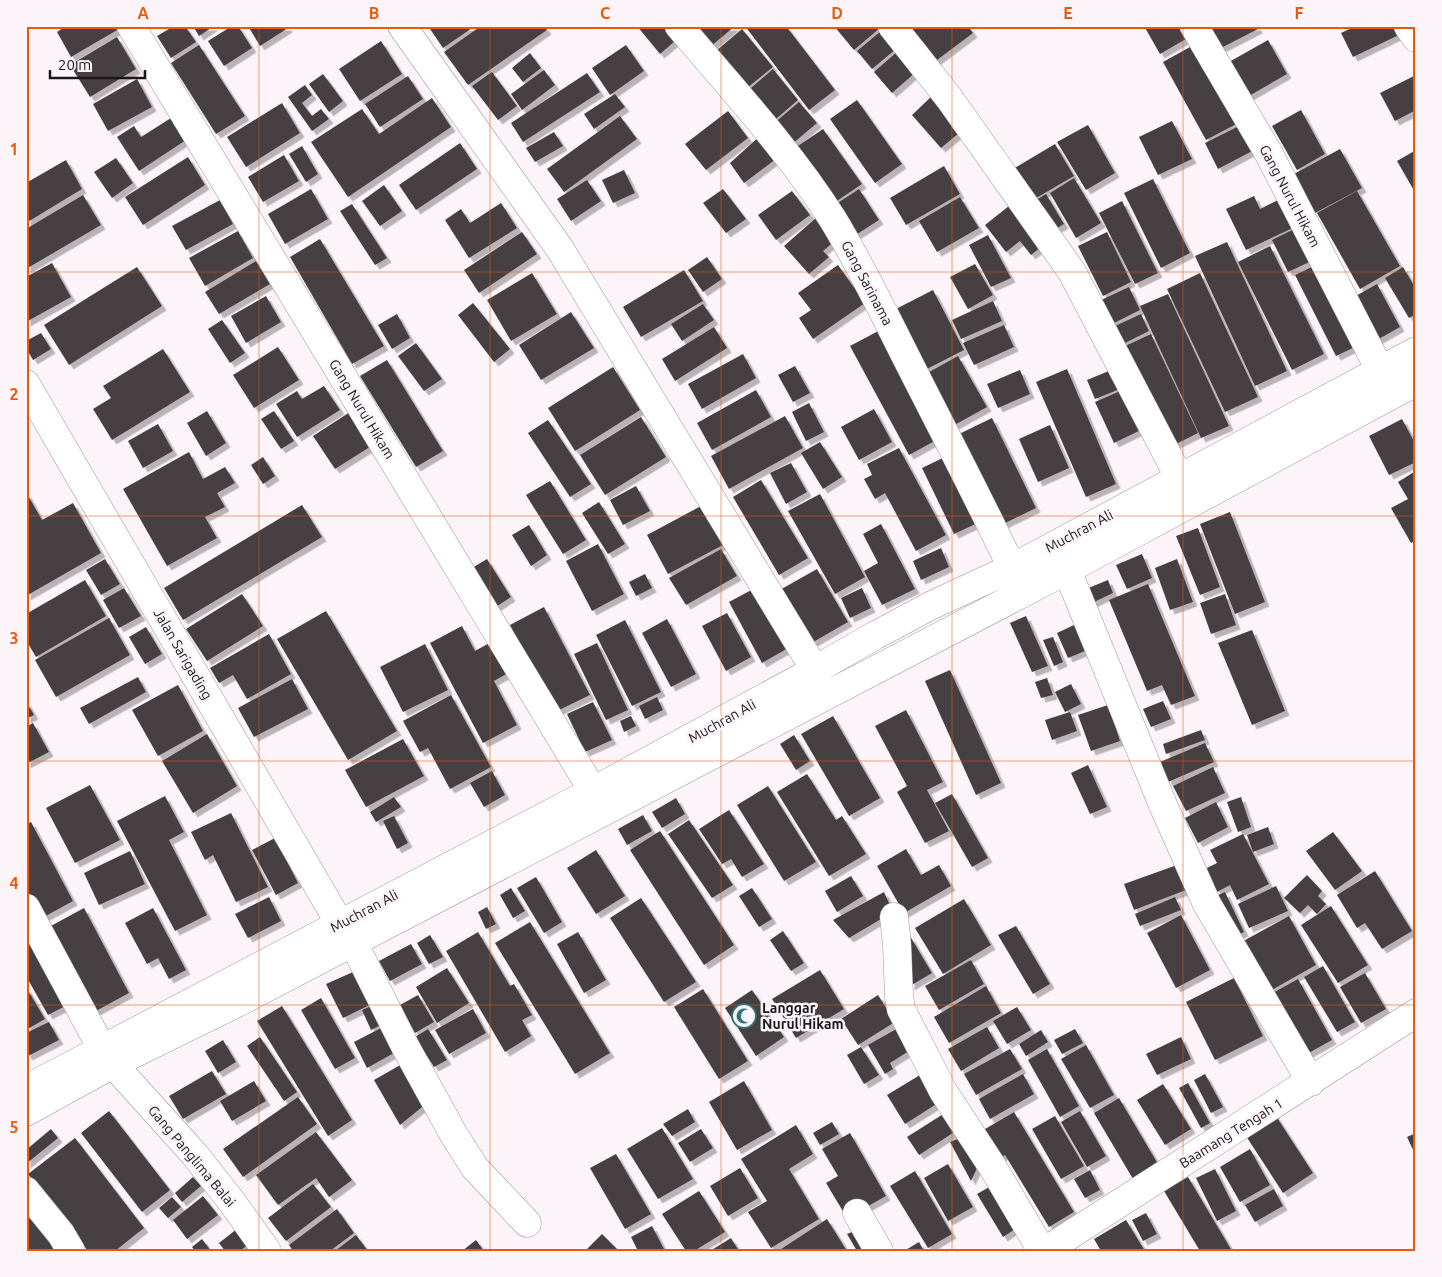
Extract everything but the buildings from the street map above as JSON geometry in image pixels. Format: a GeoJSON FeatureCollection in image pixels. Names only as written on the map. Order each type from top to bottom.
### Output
{"type":"FeatureCollection","features":[{"type":"Feature","properties":{"kind":"street","name":"Gang Nurul Hikam"},"geometry":{"type":"LineString","coordinates":[[131,26],[593,791]]}},
{"type":"Feature","properties":{"kind":"street"},"geometry":{"type":"LineString","coordinates":[[402,26],[560,249],[815,670]]}},
{"type":"Feature","properties":{"kind":"street","name":"Gang Sarinama"},"geometry":{"type":"LineString","coordinates":[[679,26],[773,137],[807,181],[832,219],[862,272],[973,487],[1012,568]]}},
{"type":"Feature","properties":{"kind":"street"},"geometry":{"type":"LineString","coordinates":[[892,26],[949,98],[1035,217],[1072,272],[1179,477]]}},
{"type":"Feature","properties":{"kind":"street","name":"Gang Nurul Hikam"},"geometry":{"type":"LineString","coordinates":[[1194,26],[1269,154],[1380,370]]}},
{"type":"Feature","properties":{"kind":"street"},"geometry":{"type":"LineString","coordinates":[[1408,26],[1416,38]]}},
{"type":"Feature","properties":{"kind":"street","name":"Muchran Ali"},"geometry":{"type":"LineString","coordinates":[[346,933],[593,791],[874,636],[930,606],[1012,568],[1416,351]]}},
{"type":"Feature","properties":{"kind":"street","name":"Muchran Ali"},"geometry":{"type":"LineString","coordinates":[[26,1089],[107,1056],[346,933],[1067,570],[1416,382]]}},
{"type":"Feature","properties":{"kind":"street","name":"Jalan Sarigading"},"geometry":{"type":"LineString","coordinates":[[26,384],[346,933],[454,1135],[475,1168],[527,1223]]}},
{"type":"Feature","properties":{"kind":"street"},"geometry":{"type":"LineString","coordinates":[[1104,518],[1116,543]]}},
{"type":"Feature","properties":{"kind":"street"},"geometry":{"type":"LineString","coordinates":[[1067,570],[1163,805],[1207,904],[1311,1082]]}},
{"type":"Feature","properties":{"kind":"street","name":"Gang Panglima Balai"},"geometry":{"type":"LineString","coordinates":[[26,908],[107,1056],[195,1155],[267,1251]]}},
{"type":"Feature","properties":{"kind":"street"},"geometry":{"type":"LineString","coordinates":[[894,917],[901,1009],[943,1091],[1044,1251]]}},
{"type":"Feature","properties":{"kind":"street","name":"Baamang Tengah 1"},"geometry":{"type":"LineString","coordinates":[[1044,1251],[1311,1082],[1416,1013]]}},
{"type":"Feature","properties":{"kind":"street","name":"Muchran Ali"},"geometry":{"type":"LineString","coordinates":[[26,1112],[107,1056]]}},
{"type":"Feature","properties":{"kind":"street"},"geometry":{"type":"LineString","coordinates":[[26,1191],[61,1234],[71,1251]]}},
{"type":"Feature","properties":{"kind":"street"},"geometry":{"type":"LineString","coordinates":[[857,1213],[879,1251]]}},
{"type":"Feature","properties":{"kind":"place","name":"Langgar Nurul Hikam"},"geometry":{"type":"Point","coordinates":[744,1016]}}]}
